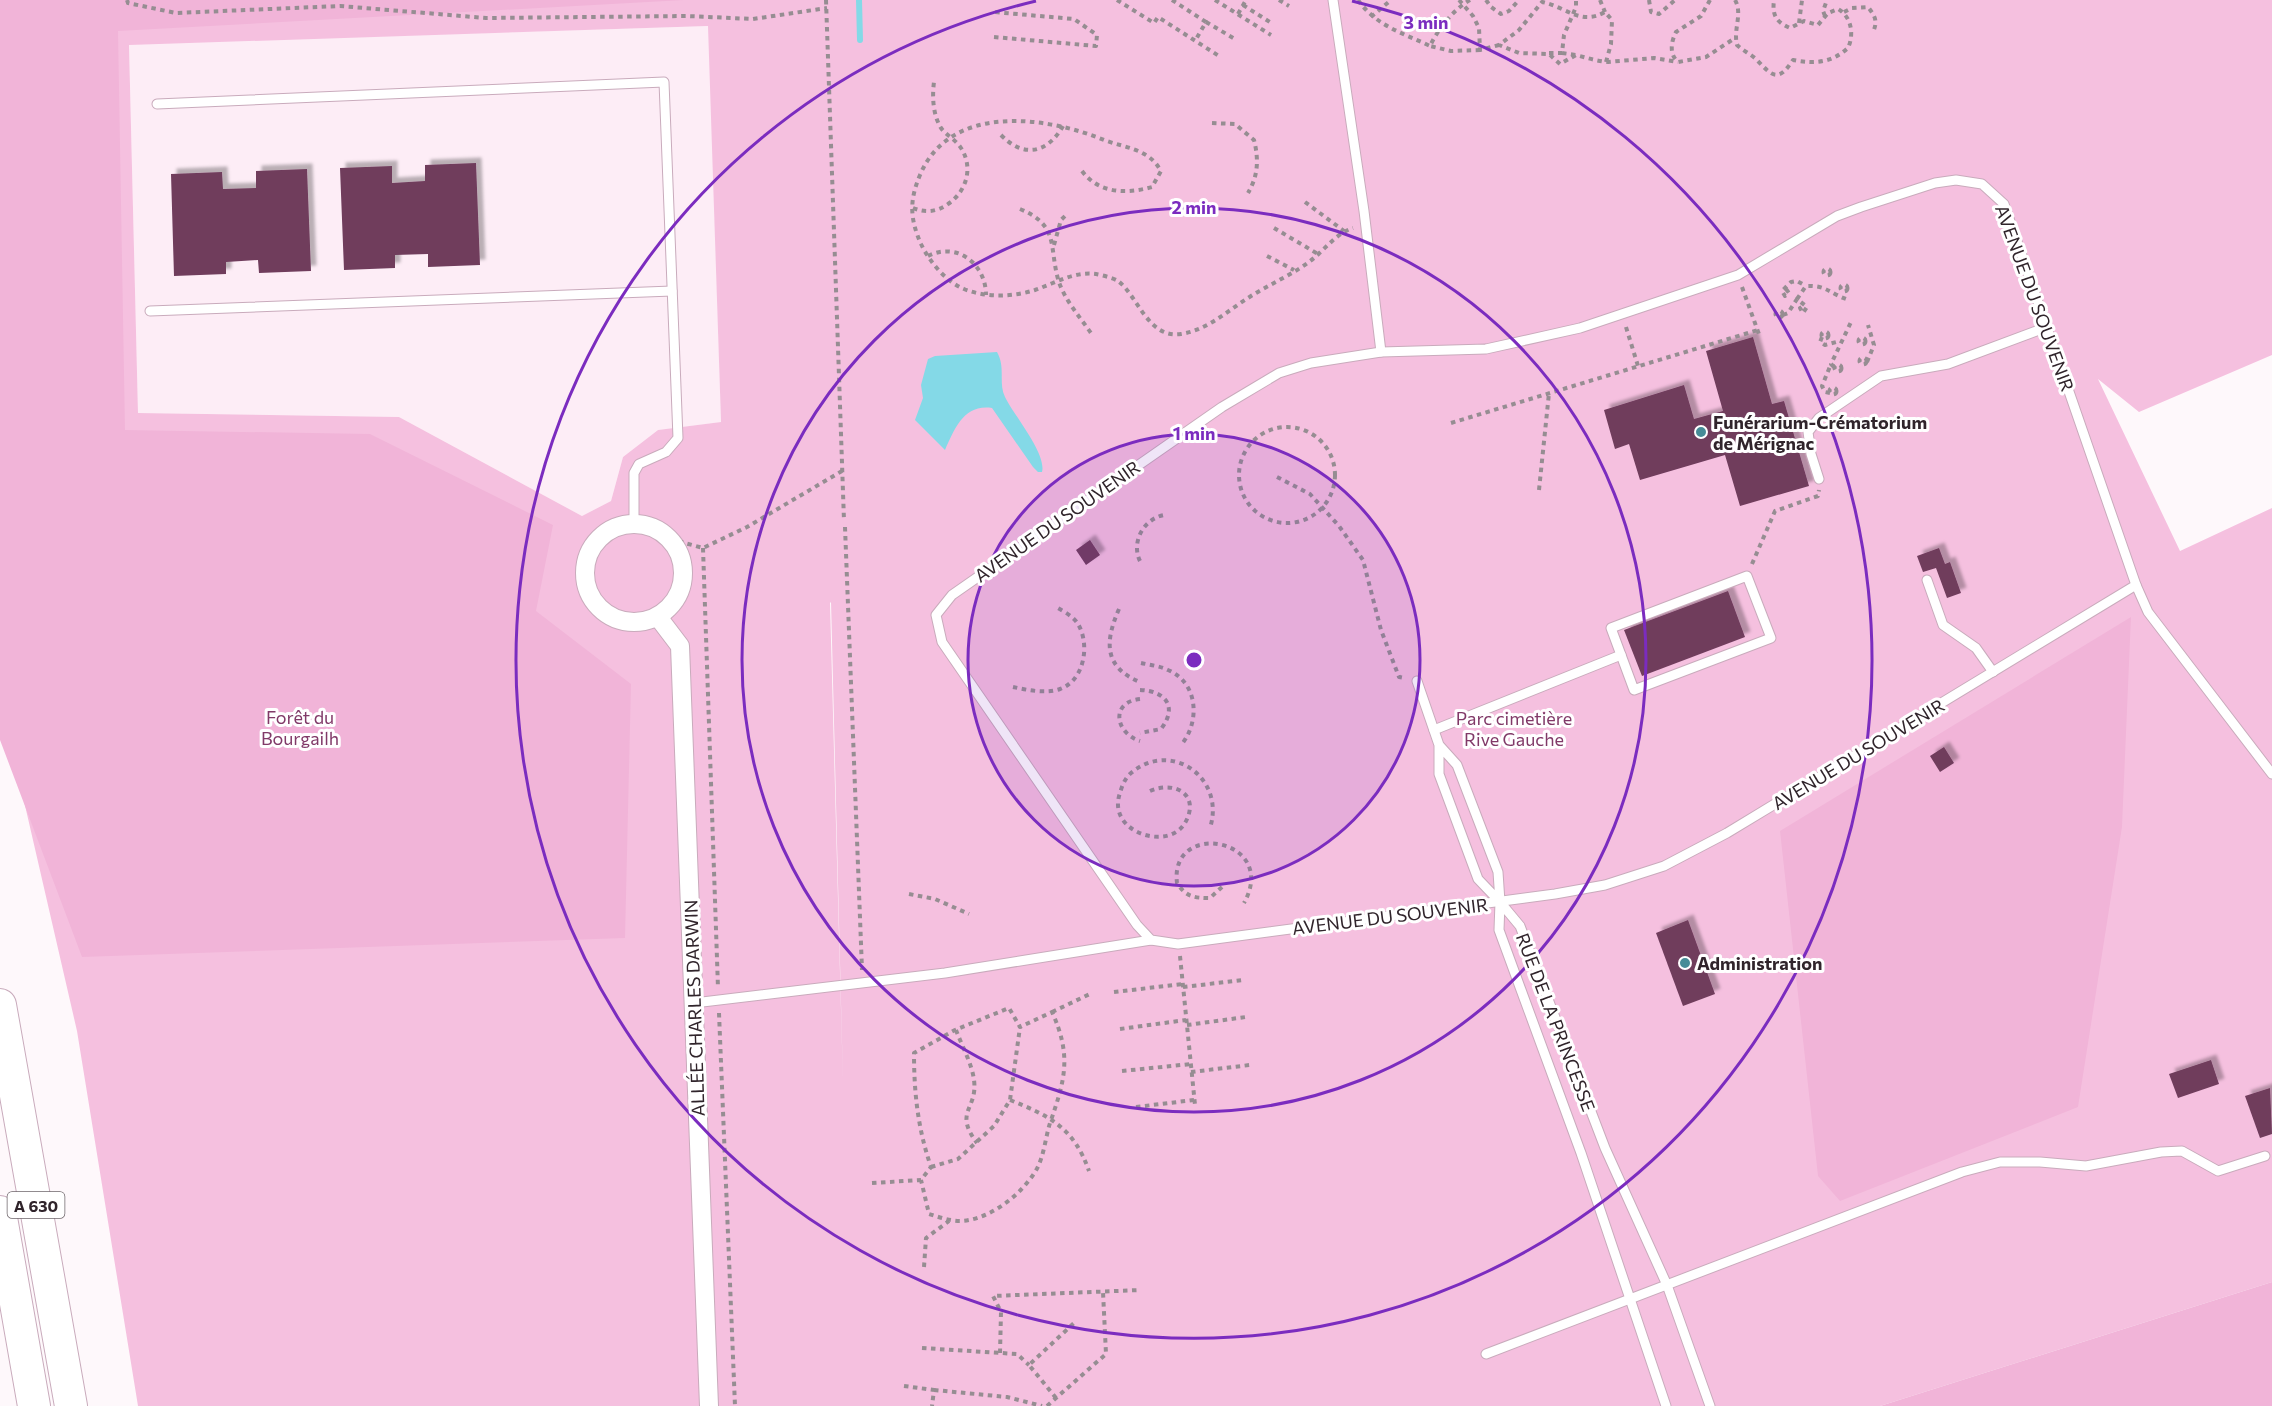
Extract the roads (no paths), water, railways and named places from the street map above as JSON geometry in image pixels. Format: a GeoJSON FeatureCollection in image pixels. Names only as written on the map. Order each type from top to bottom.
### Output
{"type":"FeatureCollection","features":[{"type":"Feature","properties":{"kind":"highway","name":"A 630"},"geometry":{"type":"LineString","coordinates":[[0,1005],[71,1406]]}},
{"type":"Feature","properties":{"kind":"highway","name":"A 630"},"geometry":{"type":"LineString","coordinates":[[0,1212],[34,1406]]}},
{"type":"Feature","properties":{"kind":"street"},"geometry":{"type":"LineString","coordinates":[[634,524],[657,528],[670,539],[680,554],[684,571],[678,598],[658,617],[642,622],[624,622],[608,616],[590,597],[585,580],[585,562],[592,546],[606,532],[622,525],[634,524]]}},
{"type":"Feature","properties":{"kind":"street","name":"ALLÉE CHARLES DARWIN"},"geometry":{"type":"LineString","coordinates":[[658,617],[680,646],[709,1406]]}},
{"type":"Feature","properties":{"kind":"lane"},"geometry":{"type":"LineString","coordinates":[[1333,0],[1381,352]]}},
{"type":"Feature","properties":{"kind":"lane"},"geometry":{"type":"LineString","coordinates":[[157,104],[664,82],[678,438],[666,452],[639,464],[634,473],[634,524]]}},
{"type":"Feature","properties":{"kind":"lane","name":"AVENUE DU SOUVENIR"},"geometry":{"type":"LineString","coordinates":[[1969,181],[1988,188],[2004,204],[2136,585],[1727,833],[1664,866],[1605,885],[1500,902],[1178,944],[1151,940],[1137,925],[942,642],[936,615],[952,595],[1232,401],[1279,373],[1311,363],[1381,352],[1486,349],[1580,328],[1738,275],[1837,216],[1935,183],[1969,181]]}},
{"type":"Feature","properties":{"kind":"lane"},"geometry":{"type":"LineString","coordinates":[[150,310],[672,291]]}},
{"type":"Feature","properties":{"kind":"lane"},"geometry":{"type":"LineString","coordinates":[[1819,478],[1811,454],[1808,432],[1819,418],[1881,376],[1948,364],[2047,327]]}},
{"type":"Feature","properties":{"kind":"lane"},"geometry":{"type":"LineString","coordinates":[[1747,576],[1771,638],[1634,690],[1621,655],[1611,628],[1747,576]]}},
{"type":"Feature","properties":{"kind":"lane"},"geometry":{"type":"LineString","coordinates":[[1927,580],[1943,625],[1976,648],[1993,672]]}},
{"type":"Feature","properties":{"kind":"lane"},"geometry":{"type":"LineString","coordinates":[[2136,585],[2148,612],[2272,774]]}},
{"type":"Feature","properties":{"kind":"lane"},"geometry":{"type":"LineString","coordinates":[[1434,729],[1621,655]]}},
{"type":"Feature","properties":{"kind":"lane"},"geometry":{"type":"LineString","coordinates":[[1417,681],[1439,745],[1439,774],[1478,879],[1500,902]]}},
{"type":"Feature","properties":{"kind":"lane"},"geometry":{"type":"LineString","coordinates":[[1439,745],[1457,765],[1498,872],[1500,902]]}},
{"type":"Feature","properties":{"kind":"lane","name":"RUE DE LA PRINCESSE"},"geometry":{"type":"LineString","coordinates":[[1500,902],[1520,926],[1605,1148],[1667,1285],[1710,1406]]}},
{"type":"Feature","properties":{"kind":"lane","name":"RUE DE LA PRINCESSE"},"geometry":{"type":"LineString","coordinates":[[1500,902],[1499,930],[1581,1153],[1666,1406]]}},
{"type":"Feature","properties":{"kind":"lane"},"geometry":{"type":"LineString","coordinates":[[694,1003],[945,974],[1151,940]]}},
{"type":"Feature","properties":{"kind":"lane"},"geometry":{"type":"LineString","coordinates":[[1486,1354],[1962,1172],[2000,1162],[2040,1162],[2086,1166],[2161,1152],[2182,1151],[2218,1171],[2265,1156]]}},
{"type":"Feature","properties":{"kind":"water"},"geometry":{"type":"Polygon","coordinates":[[[997,352],[1000,358],[1005,397],[1035,445],[1042,464],[1042,472],[1038,472],[1033,467],[992,408],[982,408],[967,414],[957,426],[945,450],[915,420],[923,398],[921,385],[928,359],[935,356],[997,352]]]}},
{"type":"Feature","properties":{"kind":"waterway"},"geometry":{"type":"LineString","coordinates":[[859,0],[860,40]]}},
{"type":"Feature","properties":{"kind":"place","name":"Funérarium-Crématorium de Mérignac"},"geometry":{"type":"Point","coordinates":[1701,432]}},
{"type":"Feature","properties":{"kind":"place","name":"Administration"},"geometry":{"type":"Point","coordinates":[1685,963]}},
{"type":"Feature","properties":{"kind":"park label","name":"Forêt du Bourgailh"},"geometry":{"type":"Point","coordinates":[300,727]}},
{"type":"Feature","properties":{"kind":"park label","name":"Parc cimetière Rive Gauche"},"geometry":{"type":"Point","coordinates":[1514,728]}}]}
